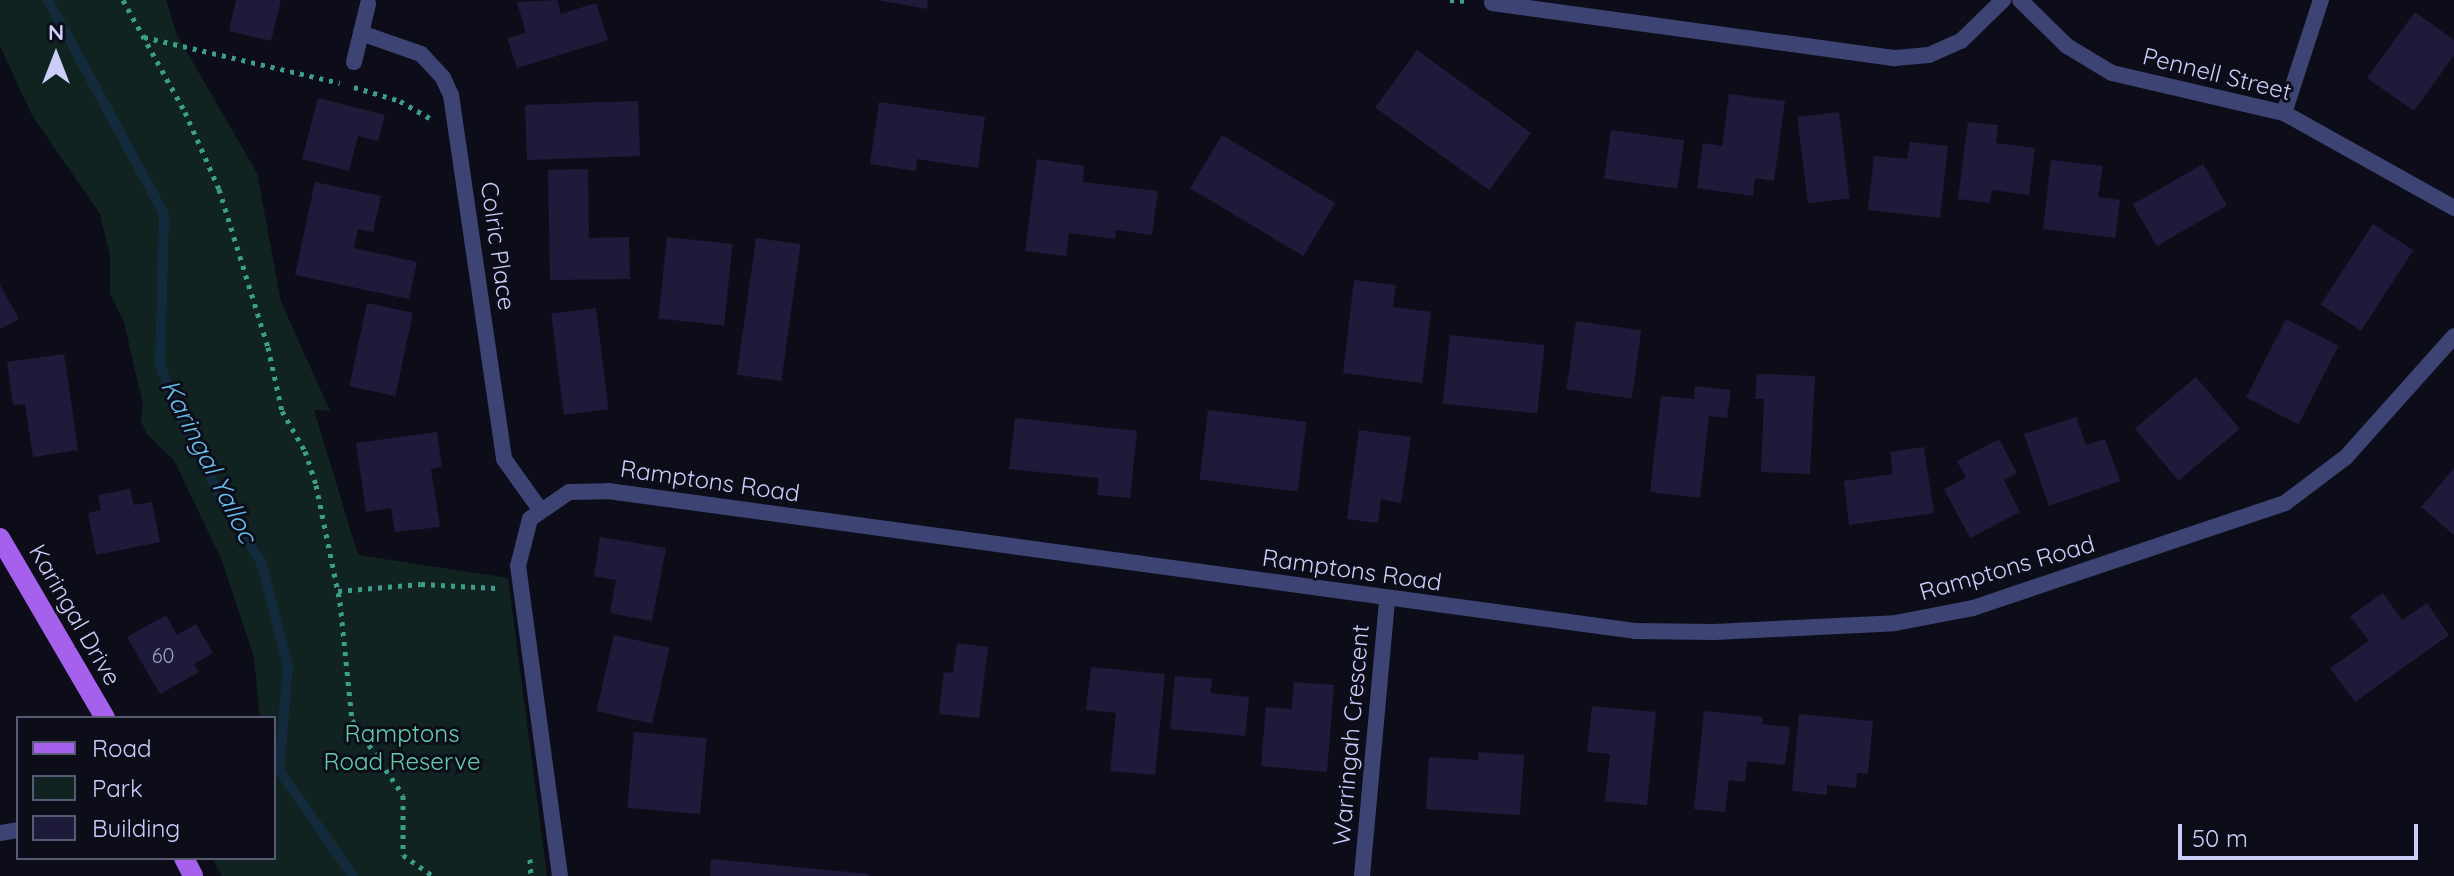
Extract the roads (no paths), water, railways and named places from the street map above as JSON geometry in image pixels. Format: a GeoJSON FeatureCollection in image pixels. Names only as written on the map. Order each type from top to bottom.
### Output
{"type":"FeatureCollection","features":[{"type":"Feature","properties":{"kind":"main road","name":"Karingal Drive"},"geometry":{"type":"LineString","coordinates":[[0,538],[104,716]]}},
{"type":"Feature","properties":{"kind":"street"},"geometry":{"type":"LineString","coordinates":[[1492,3],[1895,58],[1929,55],[1961,41],[2003,0]]}},
{"type":"Feature","properties":{"kind":"street","name":"Pennell Street"},"geometry":{"type":"LineString","coordinates":[[2020,0],[2067,46],[2112,73],[2284,113],[2454,208]]}},
{"type":"Feature","properties":{"kind":"street"},"geometry":{"type":"LineString","coordinates":[[2284,113],[2321,0]]}},
{"type":"Feature","properties":{"kind":"street"},"geometry":{"type":"LineString","coordinates":[[354,62],[368,4]]}},
{"type":"Feature","properties":{"kind":"street","name":"Colric Place"},"geometry":{"type":"LineString","coordinates":[[361,33],[421,54],[443,78],[456,118],[504,459],[539,508]]}},
{"type":"Feature","properties":{"kind":"street","name":"Ramptons Road"},"geometry":{"type":"LineString","coordinates":[[539,508],[569,492],[608,491],[1387,599],[1673,633],[1895,623],[1973,608],[2261,513],[2308,490],[2346,457],[2454,336]]}},
{"type":"Feature","properties":{"kind":"street"},"geometry":{"type":"LineString","coordinates":[[539,508],[524,531],[518,566],[560,876]]}},
{"type":"Feature","properties":{"kind":"street","name":"Warringah Crescent"},"geometry":{"type":"LineString","coordinates":[[1362,876],[1387,599]]}},
{"type":"Feature","properties":{"kind":"waterway","name":"Karingal Yalloc"},"geometry":{"type":"LineString","coordinates":[[48,0],[164,214],[160,364],[175,407],[224,503],[261,562],[288,666],[279,770],[353,876]]}},
{"type":"Feature","properties":{"kind":"park label","name":"Ramptons Road Reserve"},"geometry":{"type":"Point","coordinates":[402,748]}}]}
